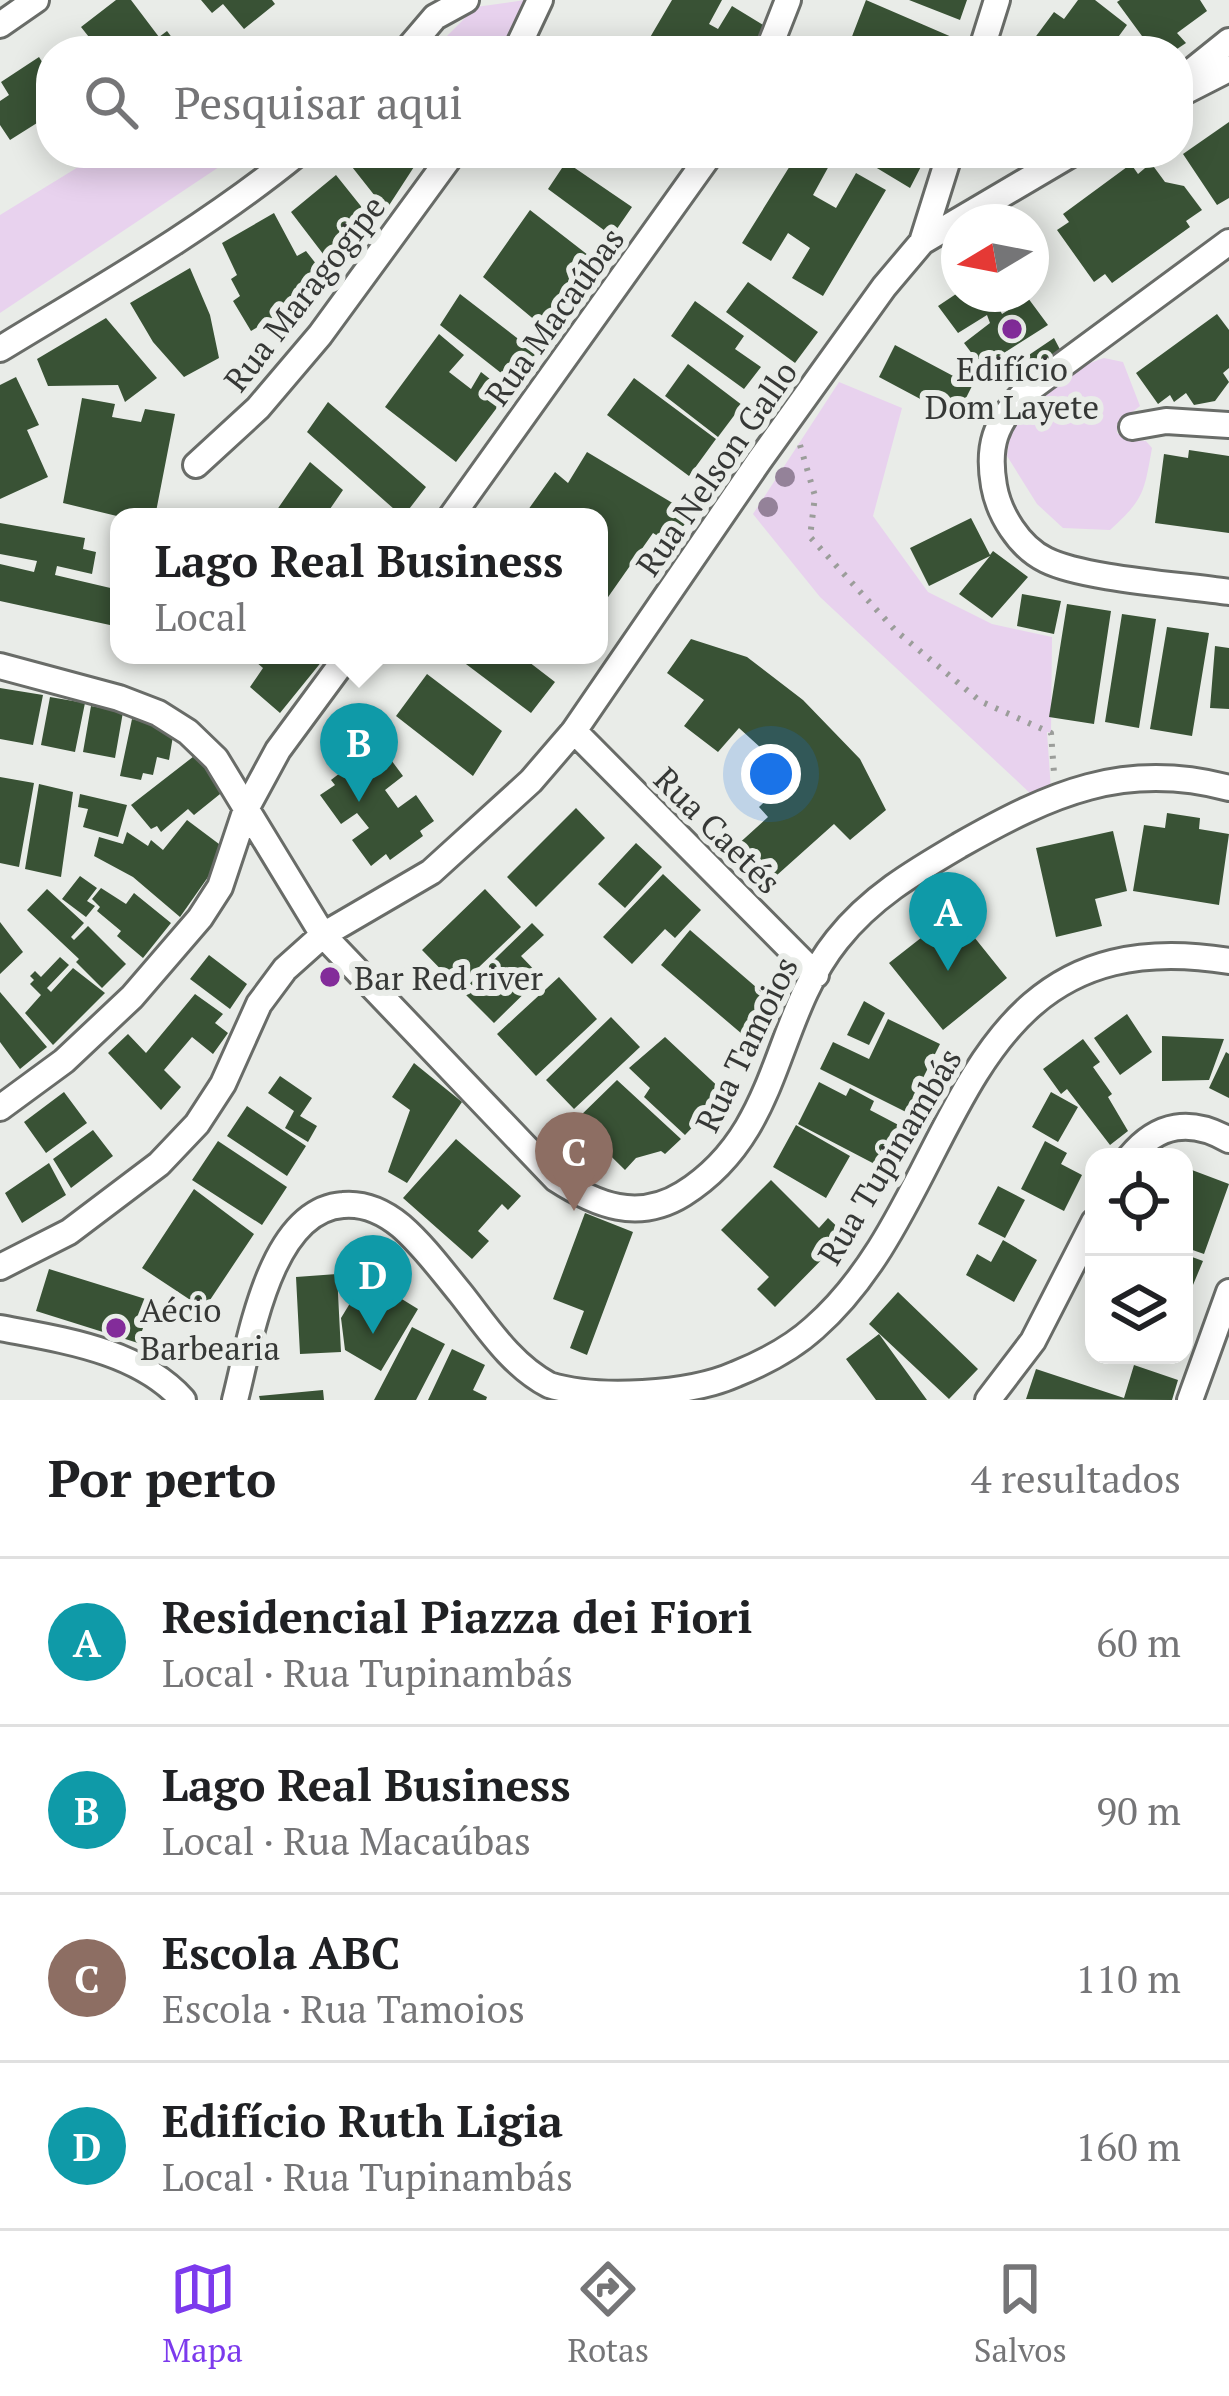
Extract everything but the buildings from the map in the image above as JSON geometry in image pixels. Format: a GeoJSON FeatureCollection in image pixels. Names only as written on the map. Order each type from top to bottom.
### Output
{"type":"FeatureCollection","features":[{"type":"Feature","properties":{"kind":"street"},"geometry":{"type":"LineString","coordinates":[[0,25],[36,0]]}},
{"type":"Feature","properties":{"kind":"street"},"geometry":{"type":"LineString","coordinates":[[419,36],[436,17],[466,0]]}},
{"type":"Feature","properties":{"kind":"street"},"geometry":{"type":"LineString","coordinates":[[523,36],[540,0]]}},
{"type":"Feature","properties":{"kind":"street"},"geometry":{"type":"LineString","coordinates":[[774,36],[788,0]]}},
{"type":"Feature","properties":{"kind":"street"},"geometry":{"type":"LineString","coordinates":[[987,36],[998,0]]}},
{"type":"Feature","properties":{"kind":"street"},"geometry":{"type":"LineString","coordinates":[[1193,70],[1229,41]]}},
{"type":"Feature","properties":{"kind":"street"},"geometry":{"type":"LineString","coordinates":[[1193,87],[1229,69]]}},
{"type":"Feature","properties":{"kind":"street"},"geometry":{"type":"LineString","coordinates":[[0,349],[180,238],[280,168]]}},
{"type":"Feature","properties":{"kind":"street","name":"Rua Maragogipe"},"geometry":{"type":"LineString","coordinates":[[196,465],[258,408],[320,335],[442,168]]}},
{"type":"Feature","properties":{"kind":"street","name":"Rua Macaúbas"},"geometry":{"type":"LineString","coordinates":[[457,508],[700,168]]}},
{"type":"Feature","properties":{"kind":"street"},"geometry":{"type":"LineString","coordinates":[[922,242],[945,168]]}},
{"type":"Feature","properties":{"kind":"street","name":"Rua Nelson Gallo"},"geometry":{"type":"LineString","coordinates":[[0,1267],[69,1232],[159,1164],[197,1124],[223,1084],[240,1041],[285,969],[322,935],[431,872],[531,781],[574,731],[884,287],[922,242],[1048,168]]}},
{"type":"Feature","properties":{"kind":"street"},"geometry":{"type":"LineString","coordinates":[[1229,242],[1023,394],[1002,415],[992,440],[991,467],[1007,523],[1044,560],[1229,592]]}},
{"type":"Feature","properties":{"kind":"street"},"geometry":{"type":"LineString","coordinates":[[1132,427],[1166,421],[1229,425]]}},
{"type":"Feature","properties":{"kind":"street"},"geometry":{"type":"LineString","coordinates":[[0,1108],[64,1061],[132,997],[200,918],[220,887],[246,809],[278,750],[341,664]]}},
{"type":"Feature","properties":{"kind":"street","name":"Rua Tamoios"},"geometry":{"type":"LineString","coordinates":[[0,666],[119,698],[158,713],[188,732],[216,759],[322,935],[556,1179],[590,1202],[616,1209],[645,1209],[674,1200],[718,1169],[751,1122],[816,975],[836,942],[891,886],[1011,815],[1061,793],[1122,778],[1200,780],[1229,788]]}},
{"type":"Feature","properties":{"kind":"street","name":"Rua Caetés"},"geometry":{"type":"LineString","coordinates":[[574,731],[816,975]]}},
{"type":"Feature","properties":{"kind":"street","name":"Rua Tupinambás"},"geometry":{"type":"LineString","coordinates":[[235,1400],[273,1267],[291,1236],[314,1214],[335,1205],[358,1204],[399,1224],[517,1364],[552,1386],[592,1396],[631,1396],[683,1390],[731,1377],[776,1355],[814,1328],[843,1296],[879,1247],[976,1068],[999,1039],[1054,988],[1118,962],[1159,956],[1229,961]]}},
{"type":"Feature","properties":{"kind":"street"},"geometry":{"type":"LineString","coordinates":[[1139,1148],[1170,1126],[1191,1124],[1229,1140]]}},
{"type":"Feature","properties":{"kind":"street"},"geometry":{"type":"LineString","coordinates":[[988,1400],[1033,1341],[1085,1240]]}},
{"type":"Feature","properties":{"kind":"street"},"geometry":{"type":"LineString","coordinates":[[1190,1400],[1229,1292]]}},
{"type":"Feature","properties":{"kind":"street"},"geometry":{"type":"LineString","coordinates":[[0,1328],[72,1342],[134,1364],[183,1400]]}},
{"type":"Feature","properties":{"kind":"path"},"geometry":{"type":"LineString","coordinates":[[799,443],[815,496],[811,538],[896,631],[980,701],[1051,733],[1055,788]]}},
{"type":"Feature","properties":{"kind":"shaded area"},"geometry":{"type":"Polygon","coordinates":[[[525,0],[512,36],[447,36],[476,7],[525,0]]]}},
{"type":"Feature","properties":{"kind":"shaded area"},"geometry":{"type":"Polygon","coordinates":[[[77,168],[218,168],[0,313],[0,215],[77,168]]]}},
{"type":"Feature","properties":{"kind":"shaded area"},"geometry":{"type":"Polygon","coordinates":[[[1104,358],[1123,362],[1140,406],[1117,424],[1117,433],[1146,441],[1152,448],[1147,475],[1136,502],[1110,530],[1063,528],[1037,504],[1007,456],[1011,432],[1022,410],[1043,391],[1104,358]]]}},
{"type":"Feature","properties":{"kind":"shaded area"},"geometry":{"type":"Polygon","coordinates":[[[839,382],[902,408],[873,516],[928,592],[992,624],[1052,637],[1051,733],[1047,732],[1051,790],[1031,794],[820,597],[753,514],[839,382]]]}},
{"type":"Feature","properties":{"kind":"place","name":"Edifício Dom Layete"},"geometry":{"type":"Point","coordinates":[1012,329]}},
{"type":"Feature","properties":{"kind":"place","name":"Lago Real Business"},"geometry":{"type":"Point","coordinates":[359,802]}},
{"type":"Feature","properties":{"kind":"place","name":"Residencial Piazza dei Fiori"},"geometry":{"type":"Point","coordinates":[948,971]}},
{"type":"Feature","properties":{"kind":"place","name":"Bar Red river"},"geometry":{"type":"Point","coordinates":[330,977]}},
{"type":"Feature","properties":{"kind":"place","name":"Escola ABC"},"geometry":{"type":"Point","coordinates":[574,1211]}},
{"type":"Feature","properties":{"kind":"place","name":"Aécio Barbearia"},"geometry":{"type":"Point","coordinates":[116,1328]}},
{"type":"Feature","properties":{"kind":"place","name":"Edifício Ruth Ligia"},"geometry":{"type":"Point","coordinates":[373,1334]}}]}
